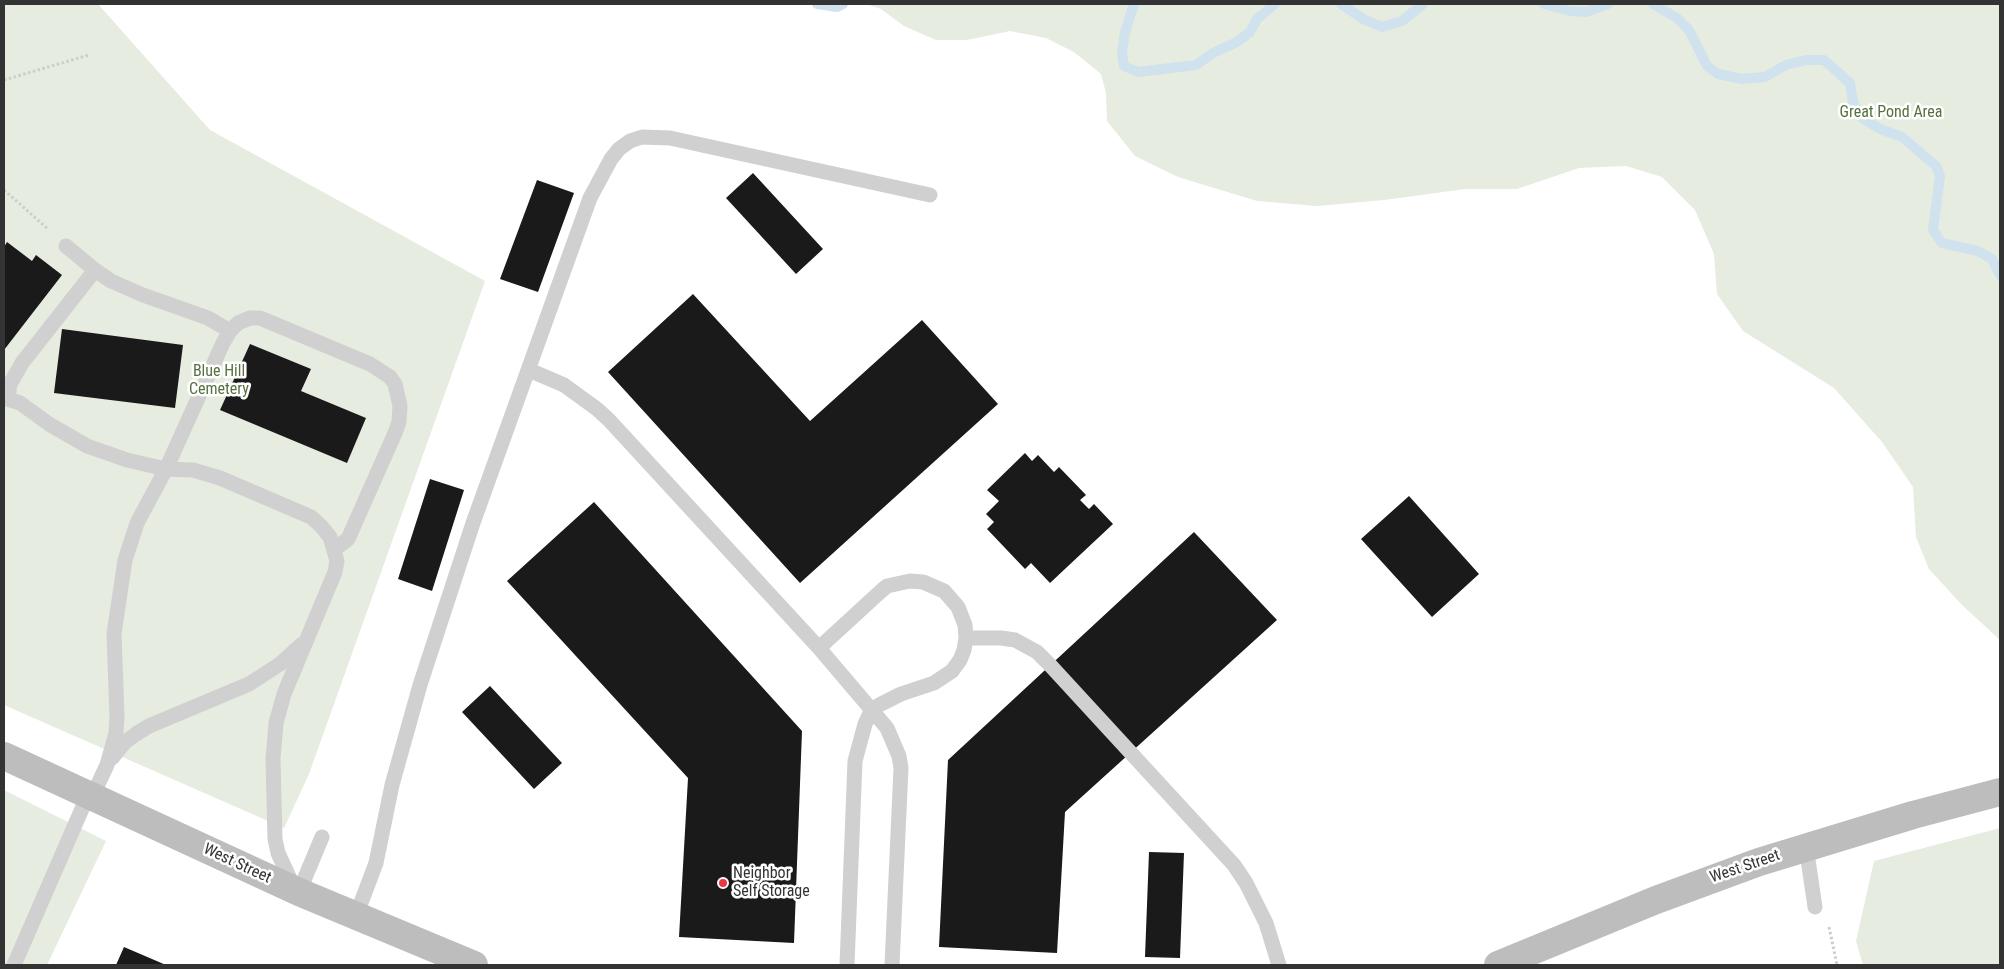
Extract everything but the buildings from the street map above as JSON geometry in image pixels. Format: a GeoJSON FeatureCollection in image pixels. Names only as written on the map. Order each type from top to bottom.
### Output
{"type":"FeatureCollection","features":[{"type":"Feature","properties":{"kind":"main road","name":"West Street"},"geometry":{"type":"LineString","coordinates":[[4,756],[299,892],[474,965]]}},
{"type":"Feature","properties":{"kind":"main road","name":"West Street"},"geometry":{"type":"LineString","coordinates":[[1498,965],[1656,900],[1806,846],[2000,792]]}},
{"type":"Feature","properties":{"kind":"lane"},"geometry":{"type":"LineString","coordinates":[[356,916],[376,863],[392,785],[420,685],[473,523],[593,191],[611,159],[619,149],[630,141],[642,137],[670,138],[930,195]]}},
{"type":"Feature","properties":{"kind":"lane"},"geometry":{"type":"LineString","coordinates":[[66,246],[95,270],[127,289],[208,318],[230,331]]}},
{"type":"Feature","properties":{"kind":"lane"},"geometry":{"type":"LineString","coordinates":[[95,270],[22,363],[12,379],[6,398],[20,403],[49,424],[87,446],[140,464],[166,469],[193,470],[220,478],[310,516],[322,526],[330,537],[335,549],[337,561],[335,572],[279,709],[276,723],[273,759],[275,839],[278,854],[299,892]]}},
{"type":"Feature","properties":{"kind":"lane"},"geometry":{"type":"LineString","coordinates":[[107,765],[116,733],[117,716],[114,634],[130,542],[137,523],[166,469],[230,331],[238,323],[250,318],[266,320],[370,364],[390,377],[395,384],[400,406],[395,434],[348,539],[335,549]]}},
{"type":"Feature","properties":{"kind":"lane"},"geometry":{"type":"LineString","coordinates":[[529,370],[564,386],[597,409],[609,420],[819,648],[887,728],[899,756],[901,768],[892,965]]}},
{"type":"Feature","properties":{"kind":"lane"},"geometry":{"type":"LineString","coordinates":[[819,648],[887,586],[910,581],[933,585],[952,598],[962,614],[966,638],[960,660],[952,671],[934,684],[901,694],[872,709],[860,736],[855,761],[847,965]]}},
{"type":"Feature","properties":{"kind":"lane"},"geometry":{"type":"LineString","coordinates":[[14,965],[90,796],[107,765],[125,742],[150,726],[231,693],[266,674],[301,646],[309,633]]}},
{"type":"Feature","properties":{"kind":"lane"},"geometry":{"type":"LineString","coordinates":[[966,638],[1015,640],[1037,652],[1050,665],[1234,865],[1246,883],[1266,923],[1279,965]]}},
{"type":"Feature","properties":{"kind":"lane"},"geometry":{"type":"LineString","coordinates":[[299,892],[322,837]]}},
{"type":"Feature","properties":{"kind":"lane"},"geometry":{"type":"LineString","coordinates":[[1806,846],[1815,907]]}},
{"type":"Feature","properties":{"kind":"path"},"geometry":{"type":"LineString","coordinates":[[4,80],[89,55]]}},
{"type":"Feature","properties":{"kind":"path"},"geometry":{"type":"LineString","coordinates":[[4,190],[66,246]]}},
{"type":"Feature","properties":{"kind":"path"},"geometry":{"type":"LineString","coordinates":[[1815,907],[1828,921],[1837,965]]}},
{"type":"Feature","properties":{"kind":"green space","name":"Blue Hill Cemetery"},"geometry":{"type":"Polygon","coordinates":[[[4,4],[98,4],[210,130],[485,281],[309,774],[284,828],[4,705],[4,4]]]}},
{"type":"Feature","properties":{"kind":"green space","name":"Great Pond Area"},"geometry":{"type":"Polygon","coordinates":[[[866,4],[2000,4],[2000,640],[1961,604],[1929,569],[1916,537],[1913,487],[1882,442],[1834,388],[1743,331],[1717,294],[1714,254],[1695,210],[1662,177],[1626,166],[1579,168],[1517,189],[1465,189],[1384,200],[1317,206],[1257,201],[1178,177],[1135,156],[1107,121],[1106,93],[1101,74],[1074,52],[1046,38],[1010,31],[967,40],[936,40],[904,26],[881,9],[866,4]]]}},
{"type":"Feature","properties":{"kind":"green space"},"geometry":{"type":"Polygon","coordinates":[[[4,790],[106,841],[47,965],[4,965],[4,790]]]}},
{"type":"Feature","properties":{"kind":"green space"},"geometry":{"type":"Polygon","coordinates":[[[2000,828],[2000,965],[1863,965],[1856,941],[1874,861],[2000,828]]]}},
{"type":"Feature","properties":{"kind":"waterway"},"geometry":{"type":"LineString","coordinates":[[817,4],[837,7],[843,4]]}},
{"type":"Feature","properties":{"kind":"waterway"},"geometry":{"type":"LineString","coordinates":[[1134,4],[1125,32],[1122,53],[1124,66],[1138,72],[1196,65],[1213,53],[1237,42],[1250,32],[1257,19],[1275,4]]}},
{"type":"Feature","properties":{"kind":"waterway"},"geometry":{"type":"LineString","coordinates":[[1341,4],[1365,20],[1382,27],[1402,21],[1423,4]]}},
{"type":"Feature","properties":{"kind":"waterway"},"geometry":{"type":"LineString","coordinates":[[1544,4],[1570,11],[1586,12],[1608,4]]}},
{"type":"Feature","properties":{"kind":"waterway"},"geometry":{"type":"LineString","coordinates":[[1653,4],[1677,18],[1689,30],[1707,66],[1718,74],[1742,79],[1765,77],[1786,65],[1806,60],[1824,60],[1850,83],[1853,102],[1862,118],[1880,129],[1902,137],[1936,166],[1940,176],[1933,230],[1942,243],[1978,251],[1992,259],[2000,275]]}},
{"type":"Feature","properties":{"kind":"place","name":"Neighbor Self Storage"},"geometry":{"type":"Point","coordinates":[723,883]}}]}
